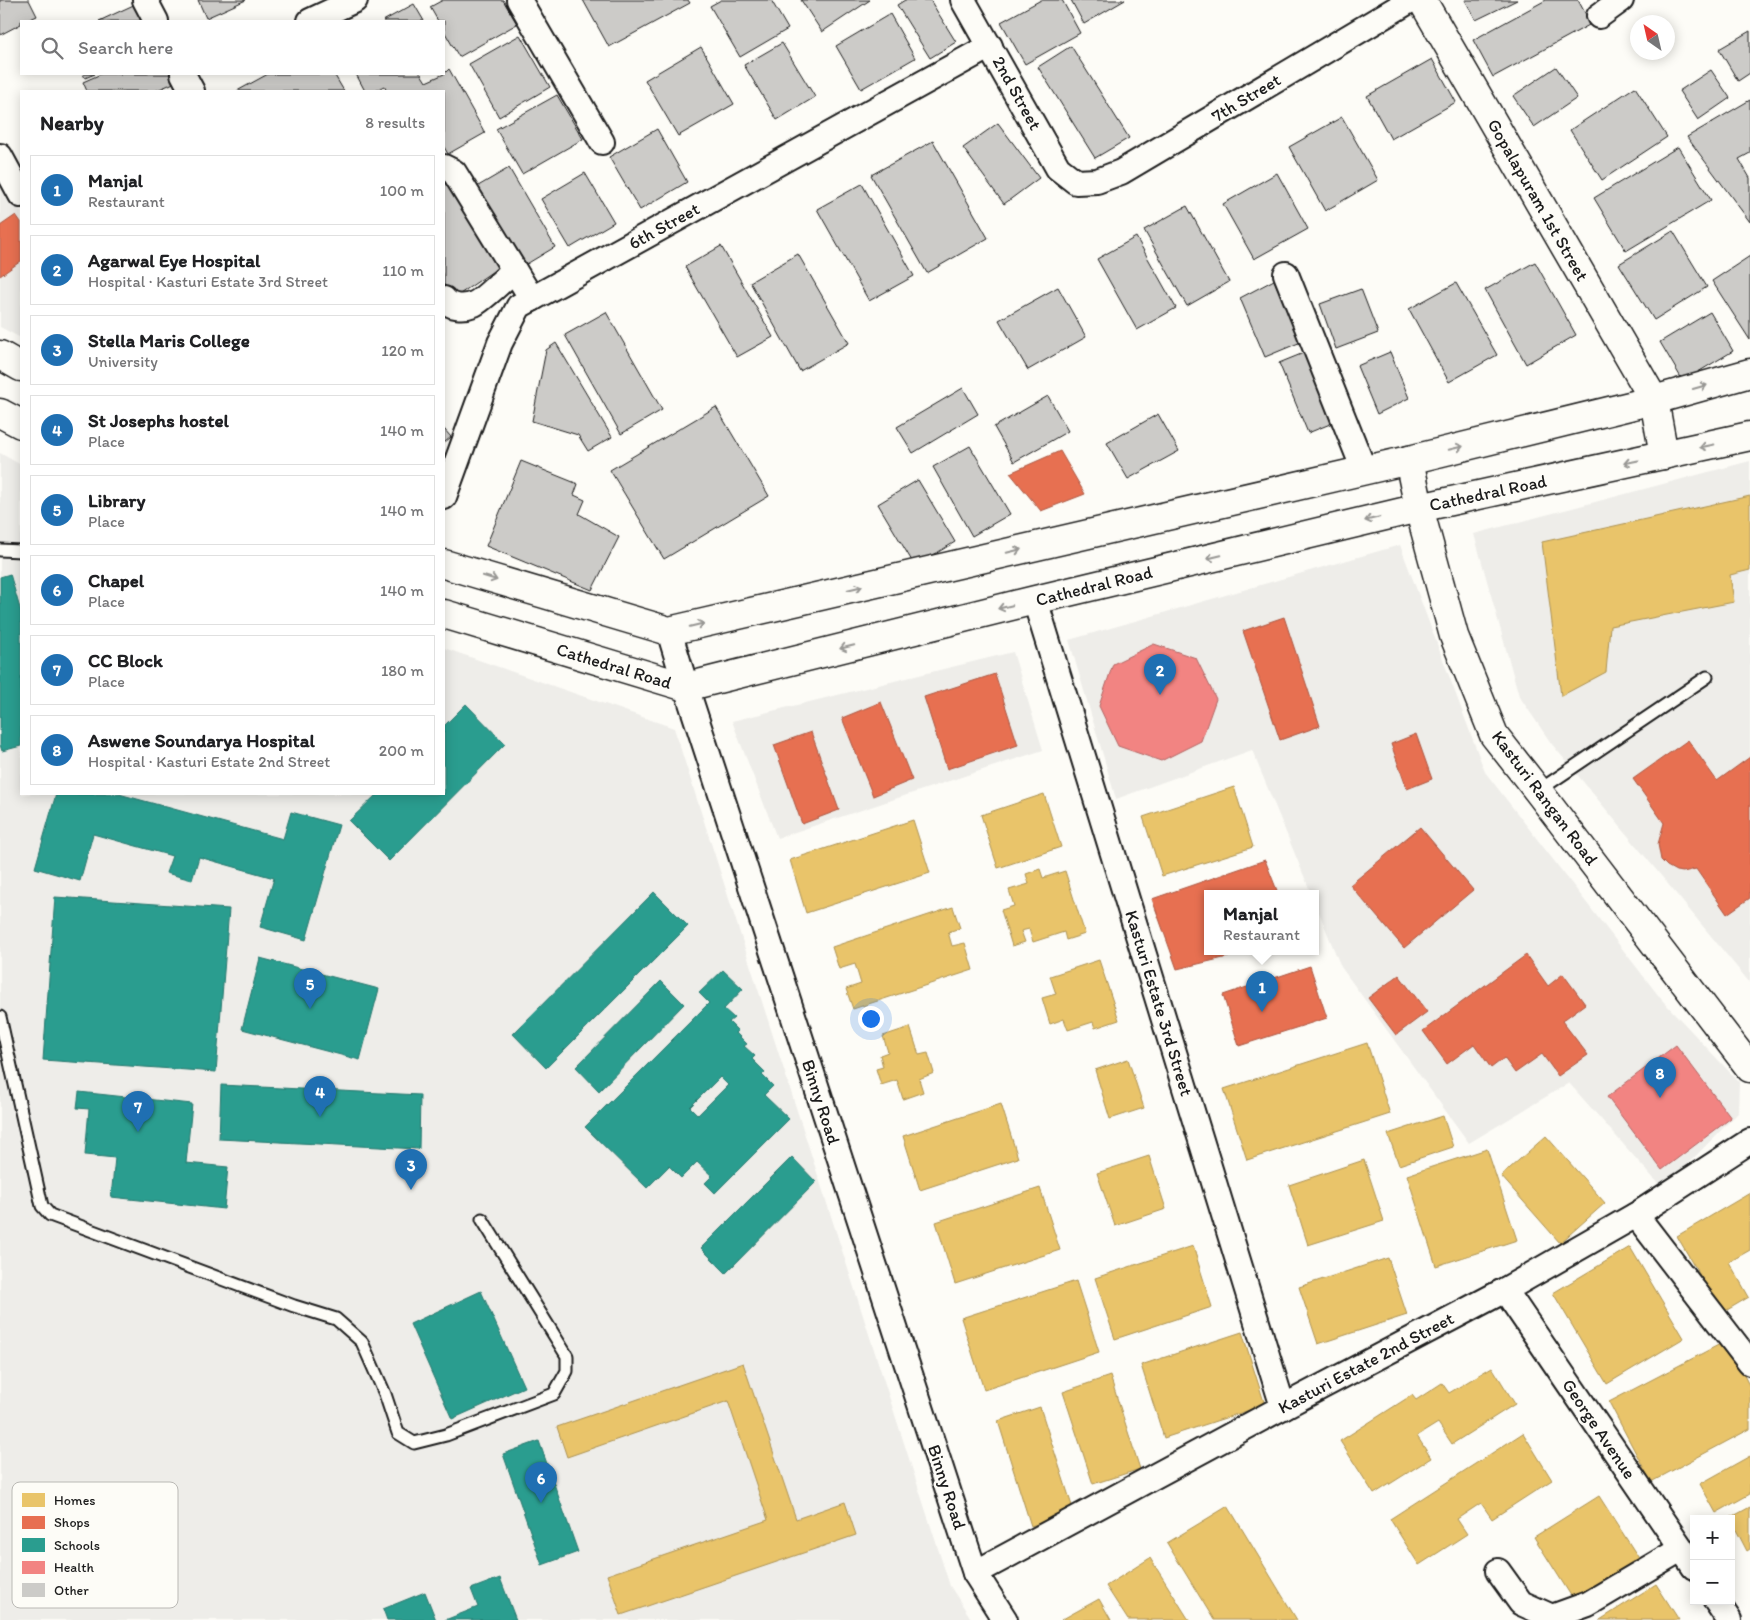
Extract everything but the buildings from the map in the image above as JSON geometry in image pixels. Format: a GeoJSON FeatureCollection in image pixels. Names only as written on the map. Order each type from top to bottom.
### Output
{"type":"FeatureCollection","features":[{"type":"Feature","properties":{"kind":"main road","name":"Gopalapuram 1st Street"},"geometry":{"type":"LineString","coordinates":[[1422,0],[1654,400],[1664,455]]}},
{"type":"Feature","properties":{"kind":"main road"},"geometry":{"type":"LineString","coordinates":[[0,355],[20,366]]}},
{"type":"Feature","properties":{"kind":"main road"},"geometry":{"type":"LineString","coordinates":[[445,564],[669,631],[1409,460],[1654,400],[1750,373]]}},
{"type":"Feature","properties":{"kind":"main road"},"geometry":{"type":"LineString","coordinates":[[0,413],[20,423]]}},
{"type":"Feature","properties":{"kind":"main road","name":"Cathedral Road"},"geometry":{"type":"LineString","coordinates":[[445,614],[686,687],[1035,600],[1419,508],[1750,436]]}},
{"type":"Feature","properties":{"kind":"main road","name":"Kasturi Rangan Road"},"geometry":{"type":"LineString","coordinates":[[1409,460],[1419,508],[1454,636],[1494,735],[1750,1068]]}},
{"type":"Feature","properties":{"kind":"street"},"geometry":{"type":"LineString","coordinates":[[145,0],[155,20]]}},
{"type":"Feature","properties":{"kind":"street"},"geometry":{"type":"LineString","coordinates":[[312,20],[355,0]]}},
{"type":"Feature","properties":{"kind":"street"},"geometry":{"type":"LineString","coordinates":[[519,0],[602,142]]}},
{"type":"Feature","properties":{"kind":"street","name":"2nd Street"},"geometry":{"type":"LineString","coordinates":[[963,0],[1058,168],[1076,182]]}},
{"type":"Feature","properties":{"kind":"street","name":"7th Street"},"geometry":{"type":"LineString","coordinates":[[1076,182],[1098,181],[1121,172],[1411,0]]}},
{"type":"Feature","properties":{"kind":"street"},"geometry":{"type":"LineString","coordinates":[[1599,16],[1622,0]]}},
{"type":"Feature","properties":{"kind":"street","name":"6th Street"},"geometry":{"type":"LineString","coordinates":[[445,494],[500,343],[519,306],[990,46]]}},
{"type":"Feature","properties":{"kind":"street"},"geometry":{"type":"LineString","coordinates":[[0,156],[20,193]]}},
{"type":"Feature","properties":{"kind":"street"},"geometry":{"type":"LineString","coordinates":[[445,168],[454,172],[532,299]]}},
{"type":"Feature","properties":{"kind":"street"},"geometry":{"type":"LineString","coordinates":[[445,300],[456,307],[474,304],[514,270]]}},
{"type":"Feature","properties":{"kind":"street"},"geometry":{"type":"LineString","coordinates":[[1286,274],[1364,470]]}},
{"type":"Feature","properties":{"kind":"street","name":"Kasturi Estate 3rd Street"},"geometry":{"type":"LineString","coordinates":[[1035,600],[1283,1407]]}},
{"type":"Feature","properties":{"kind":"street","name":"Binny Road"},"geometry":{"type":"LineString","coordinates":[[669,631],[975,1573],[1005,1620]]}},
{"type":"Feature","properties":{"kind":"street","name":"Kasturi Estate 2nd Street"},"geometry":{"type":"LineString","coordinates":[[975,1573],[1505,1290],[1636,1215],[1750,1141]]}},
{"type":"Feature","properties":{"kind":"street"},"geometry":{"type":"LineString","coordinates":[[1636,1215],[1750,1363]]}},
{"type":"Feature","properties":{"kind":"street","name":"George Avenue"},"geometry":{"type":"LineString","coordinates":[[1505,1290],[1688,1558]]}},
{"type":"Feature","properties":{"kind":"street"},"geometry":{"type":"LineString","coordinates":[[1498,1571],[1521,1603],[1552,1617],[1588,1604],[1688,1558]]}},
{"type":"Feature","properties":{"kind":"street"},"geometry":{"type":"LineString","coordinates":[[1719,1605],[1729,1620]]}},
{"type":"Feature","properties":{"kind":"lane"},"geometry":{"type":"LineString","coordinates":[[0,550],[20,551]]}},
{"type":"Feature","properties":{"kind":"lane"},"geometry":{"type":"LineString","coordinates":[[1538,791],[1707,677]]}},
{"type":"Feature","properties":{"kind":"lane"},"geometry":{"type":"LineString","coordinates":[[0,1017],[42,1206],[50,1215],[294,1306],[336,1319],[362,1342],[385,1394],[398,1433],[414,1443],[446,1435],[554,1394],[567,1371],[567,1356],[482,1219]]}},
{"type":"Feature","properties":{"kind":"shaded area"},"geometry":{"type":"Polygon","coordinates":[[[0,176],[20,210],[20,337],[0,327],[0,176]]]}},
{"type":"Feature","properties":{"kind":"shaded area"},"geometry":{"type":"Polygon","coordinates":[[[0,453],[20,464],[20,795],[445,795],[445,648],[674,728],[950,1586],[972,1620],[0,1620],[0,453]]]}},
{"type":"Feature","properties":{"kind":"shaded area"},"geometry":{"type":"Polygon","coordinates":[[[1750,461],[1750,983],[1551,743],[1519,696],[1474,534],[1750,461]]]}},
{"type":"Feature","properties":{"kind":"shaded area"},"geometry":{"type":"Polygon","coordinates":[[[1400,545],[1485,772],[1662,1000],[1739,1082],[1738,1113],[1663,1189],[1569,1083],[1469,1143],[1341,967],[1319,912],[1319,890],[1310,890],[1252,750],[1116,799],[1069,640],[1400,545]]]}},
{"type":"Feature","properties":{"kind":"shaded area"},"geometry":{"type":"Polygon","coordinates":[[[1013,652],[1043,750],[777,838],[732,721],[1013,652]]]}},
{"type":"Feature","properties":{"kind":"place","name":"Agarwal Eye Hospital"},"geometry":{"type":"Point","coordinates":[1160,695]}},
{"type":"Feature","properties":{"kind":"place","name":"Library"},"geometry":{"type":"Point","coordinates":[310,1009]}},
{"type":"Feature","properties":{"kind":"place","name":"Manjal"},"geometry":{"type":"Point","coordinates":[1262,1012]}},
{"type":"Feature","properties":{"kind":"place","name":"Aswene Soundarya Hospital"},"geometry":{"type":"Point","coordinates":[1660,1098]}},
{"type":"Feature","properties":{"kind":"place","name":"St Josephs hostel"},"geometry":{"type":"Point","coordinates":[320,1117]}},
{"type":"Feature","properties":{"kind":"place","name":"CC Block"},"geometry":{"type":"Point","coordinates":[138,1132]}},
{"type":"Feature","properties":{"kind":"place","name":"Stella Maris College"},"geometry":{"type":"Point","coordinates":[411,1190]}},
{"type":"Feature","properties":{"kind":"place","name":"Chapel"},"geometry":{"type":"Point","coordinates":[541,1503]}}]}
